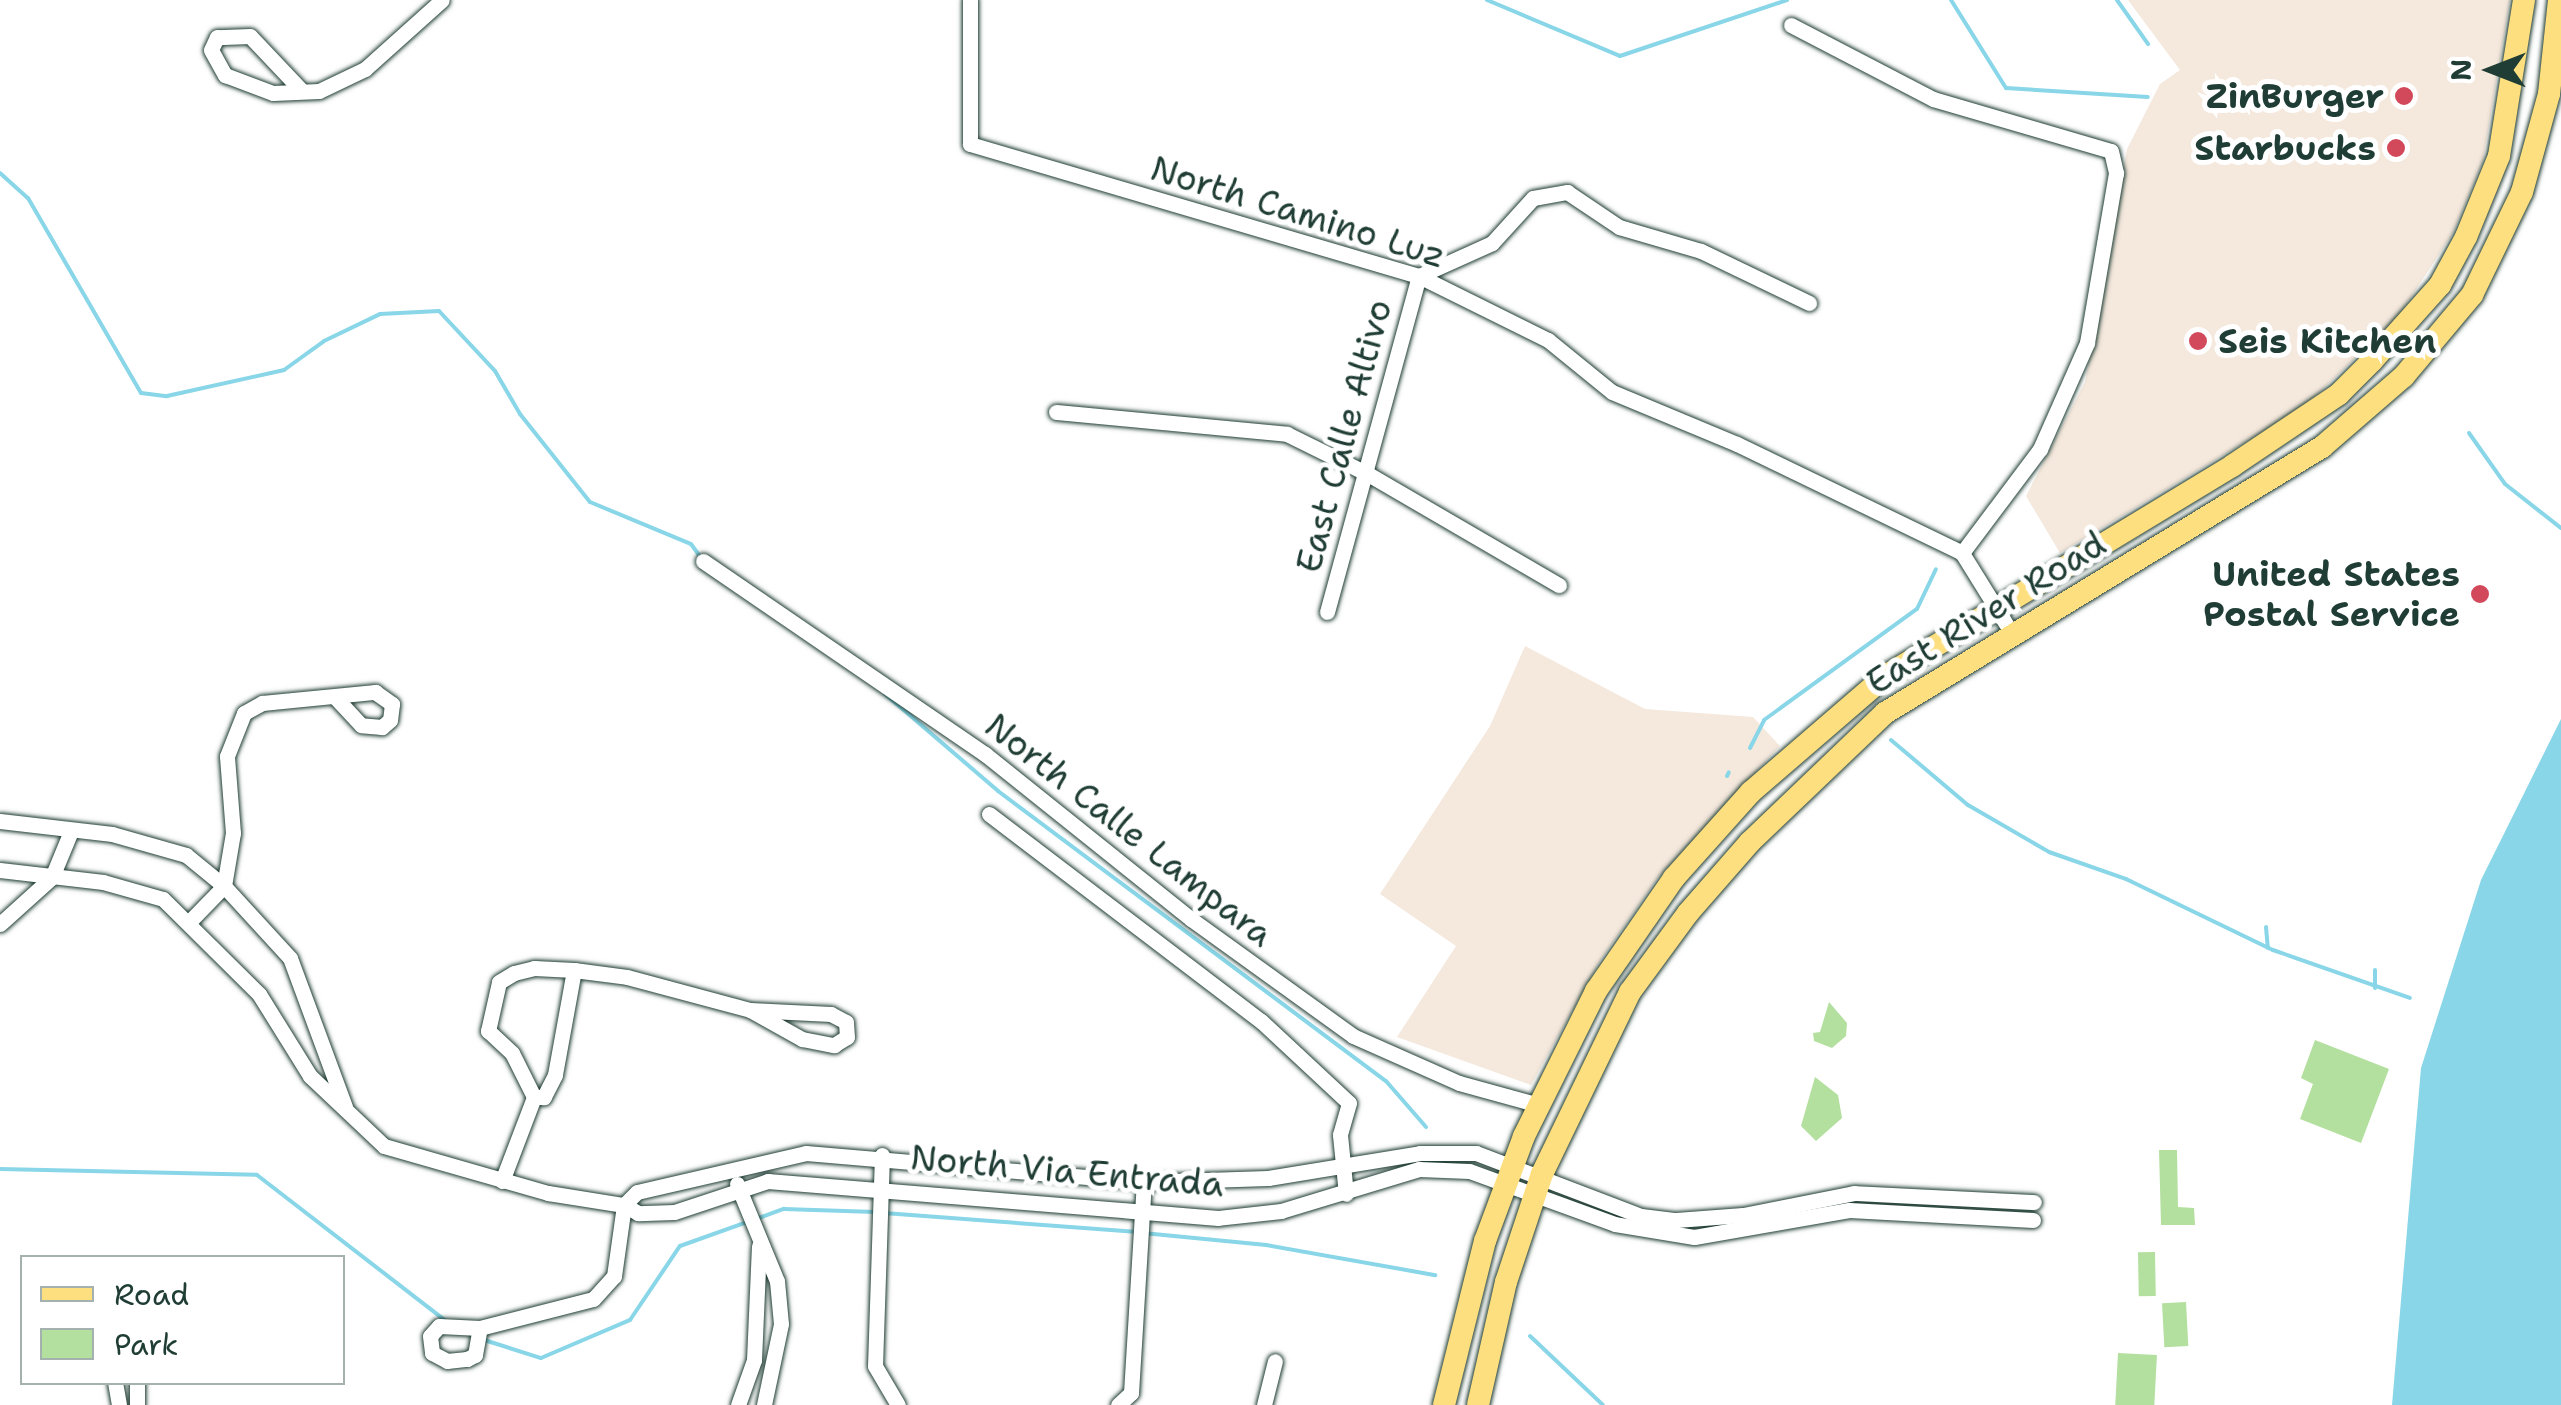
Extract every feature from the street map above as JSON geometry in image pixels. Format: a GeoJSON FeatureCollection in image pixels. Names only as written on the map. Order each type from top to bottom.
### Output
{"type":"FeatureCollection","features":[{"type":"Feature","properties":{"kind":"main road","name":"East River Road"},"geometry":{"type":"LineString","coordinates":[[1444,1405],[1509,1173],[1539,1105],[1620,954],[1674,878],[1751,792],[1884,677],[2303,420],[2339,394],[2418,312],[2466,237],[2499,156],[2524,0]]}},
{"type":"Feature","properties":{"kind":"main road","name":"East River Road"},"geometry":{"type":"LineString","coordinates":[[1478,1405],[1539,1184],[1630,992],[1720,874],[1886,714],[2011,632],[2322,447],[2426,352],[2472,295],[2522,192],[2549,94],[2560,0]]}},
{"type":"Feature","properties":{"kind":"street"},"geometry":{"type":"LineString","coordinates":[[301,90],[250,36],[216,37],[211,50],[225,74],[274,93],[301,90],[342,84],[409,34],[442,0]]}},
{"type":"Feature","properties":{"kind":"street","name":"North Camino Luz"},"geometry":{"type":"LineString","coordinates":[[970,0],[970,144],[1419,276],[1548,340],[1612,392],[1737,444],[1962,553],[1998,605],[2011,632]]}},
{"type":"Feature","properties":{"kind":"street"},"geometry":{"type":"LineString","coordinates":[[1790,25],[1933,100],[2111,152],[2116,174],[2100,286],[2066,398],[2009,498],[1962,553]]}},
{"type":"Feature","properties":{"kind":"street"},"geometry":{"type":"LineString","coordinates":[[1419,276],[1492,243],[1533,198],[1551,190],[1583,200],[1619,228],[1701,250],[1809,303]]}},
{"type":"Feature","properties":{"kind":"street","name":"East Calle Altivo"},"geometry":{"type":"LineString","coordinates":[[1327,612],[1368,474],[1419,276]]}},
{"type":"Feature","properties":{"kind":"street"},"geometry":{"type":"LineString","coordinates":[[1056,412],[1286,434],[1368,474],[1559,585]]}},
{"type":"Feature","properties":{"kind":"street","name":"North Calle Lampara"},"geometry":{"type":"LineString","coordinates":[[704,561],[985,754],[1190,919],[1352,1036],[1458,1083],[1539,1105]]}},
{"type":"Feature","properties":{"kind":"street"},"geometry":{"type":"LineString","coordinates":[[190,920],[224,886],[234,833],[227,756],[244,713],[262,703],[335,697]]}},
{"type":"Feature","properties":{"kind":"street","name":"North Calle Lampara"},"geometry":{"type":"LineString","coordinates":[[990,814],[1321,1074],[1349,1103],[1341,1166],[1346,1194]]}},
{"type":"Feature","properties":{"kind":"street"},"geometry":{"type":"LineString","coordinates":[[0,821],[71,830],[186,856],[224,886],[290,958],[348,1115]]}},
{"type":"Feature","properties":{"kind":"street"},"geometry":{"type":"LineString","coordinates":[[0,924],[52,877],[71,830]]}},
{"type":"Feature","properties":{"kind":"street","name":"North Via Entrada"},"geometry":{"type":"LineString","coordinates":[[0,870],[103,882],[164,899],[190,920],[259,994],[310,1076],[384,1146],[502,1180],[624,1204],[638,1214],[674,1212],[768,1181],[880,1185],[1142,1215],[1234,1216],[1346,1194],[1419,1169],[1509,1173]]}},
{"type":"Feature","properties":{"kind":"street"},"geometry":{"type":"LineString","coordinates":[[502,1180],[534,1096],[512,1053],[488,1031],[499,982],[534,968],[574,970],[750,1010],[831,1014],[846,1022],[848,1038],[834,1045],[802,1039],[750,1010]]}},
{"type":"Feature","properties":{"kind":"street"},"geometry":{"type":"LineString","coordinates":[[534,1096],[544,1097],[555,1075],[574,970]]}},
{"type":"Feature","properties":{"kind":"street","name":"North Via Entrada"},"geometry":{"type":"LineString","coordinates":[[624,1204],[637,1192],[734,1173],[806,1152],[1144,1182],[1268,1178],[1420,1153],[1476,1154],[1539,1184],[1676,1220],[1744,1216],[1854,1194],[2034,1202]]}},
{"type":"Feature","properties":{"kind":"street"},"geometry":{"type":"LineString","coordinates":[[882,1156],[875,1366],[898,1405]]}},
{"type":"Feature","properties":{"kind":"street"},"geometry":{"type":"LineString","coordinates":[[734,1173],[759,1246],[777,1281],[780,1324],[764,1405]]}},
{"type":"Feature","properties":{"kind":"street"},"geometry":{"type":"LineString","coordinates":[[1118,1405],[1130,1393],[1144,1182]]}},
{"type":"Feature","properties":{"kind":"street","name":"North Via Entrada"},"geometry":{"type":"LineString","coordinates":[[1539,1184],[1615,1224],[1694,1237],[1850,1210],[2033,1220]]}},
{"type":"Feature","properties":{"kind":"street"},"geometry":{"type":"LineString","coordinates":[[480,1328],[593,1299],[614,1276],[624,1204]]}},
{"type":"Feature","properties":{"kind":"street"},"geometry":{"type":"LineString","coordinates":[[738,1405],[751,1368],[759,1246]]}},
{"type":"Feature","properties":{"kind":"street"},"geometry":{"type":"LineString","coordinates":[[1264,1405],[1275,1361]]}},
{"type":"Feature","properties":{"kind":"street"},"geometry":{"type":"LineString","coordinates":[[751,1368],[773,1374]]}},
{"type":"Feature","properties":{"kind":"shaded area"},"geometry":{"type":"Polygon","coordinates":[[[2128,0],[2510,0],[2483,161],[2453,233],[2398,317],[2305,406],[2060,553],[2026,496],[2085,382],[2127,149],[2160,84],[2180,70],[2128,0]]]}},
{"type":"Feature","properties":{"kind":"shaded area"},"geometry":{"type":"Polygon","coordinates":[[[1525,646],[1645,709],[1753,717],[1780,746],[1657,879],[1600,961],[1531,1085],[1397,1037],[1456,946],[1380,894],[1490,726],[1525,646]]]}},
{"type":"Feature","properties":{"kind":"green space"},"geometry":{"type":"Polygon","coordinates":[[[1829,1002],[1847,1023],[1846,1036],[1832,1048],[1814,1041],[1813,1033],[1820,1032],[1829,1002]]]}},
{"type":"Feature","properties":{"kind":"green space"},"geometry":{"type":"Polygon","coordinates":[[[2315,1040],[2389,1069],[2361,1143],[2300,1119],[2313,1084],[2301,1078],[2315,1040]]]}},
{"type":"Feature","properties":{"kind":"green space"},"geometry":{"type":"Polygon","coordinates":[[[1815,1077],[1838,1095],[1842,1118],[1816,1141],[1801,1126],[1815,1077]]]}},
{"type":"Feature","properties":{"kind":"green space"},"geometry":{"type":"Polygon","coordinates":[[[2159,1150],[2177,1150],[2178,1207],[2194,1208],[2195,1225],[2161,1225],[2159,1150]]]}},
{"type":"Feature","properties":{"kind":"green space"},"geometry":{"type":"Polygon","coordinates":[[[2138,1252],[2155,1252],[2156,1296],[2139,1296],[2138,1252]]]}},
{"type":"Feature","properties":{"kind":"green space"},"geometry":{"type":"Polygon","coordinates":[[[2186,1302],[2188,1346],[2164,1347],[2162,1303],[2186,1302]]]}},
{"type":"Feature","properties":{"kind":"green space"},"geometry":{"type":"Polygon","coordinates":[[[2118,1353],[2157,1355],[2154,1405],[2115,1405],[2118,1353]]]}},
{"type":"Feature","properties":{"kind":"water"},"geometry":{"type":"Polygon","coordinates":[[[2561,719],[2561,1405],[2392,1405],[2421,1068],[2481,880],[2561,719]]]}},
{"type":"Feature","properties":{"kind":"waterway"},"geometry":{"type":"LineString","coordinates":[[1487,0],[1620,56],[1787,0]]}},
{"type":"Feature","properties":{"kind":"waterway"},"geometry":{"type":"LineString","coordinates":[[1951,0],[2006,88],[2148,97]]}},
{"type":"Feature","properties":{"kind":"waterway"},"geometry":{"type":"LineString","coordinates":[[2117,0],[2148,44]]}},
{"type":"Feature","properties":{"kind":"waterway"},"geometry":{"type":"LineString","coordinates":[[0,173],[28,198],[141,393],[167,396],[284,370],[324,341],[380,314],[439,311],[495,371],[520,414],[590,502],[691,544],[701,558]]}},
{"type":"Feature","properties":{"kind":"waterway"},"geometry":{"type":"LineString","coordinates":[[2469,433],[2505,484],[2561,528]]}},
{"type":"Feature","properties":{"kind":"waterway"},"geometry":{"type":"LineString","coordinates":[[1750,748],[1764,720],[1917,609],[1936,569]]}},
{"type":"Feature","properties":{"kind":"waterway"},"geometry":{"type":"LineString","coordinates":[[885,694],[998,791],[1386,1081],[1426,1127]]}},
{"type":"Feature","properties":{"kind":"waterway"},"geometry":{"type":"LineString","coordinates":[[1891,740],[1968,805],[2049,852],[2126,879],[2273,950],[2410,998]]}},
{"type":"Feature","properties":{"kind":"waterway"},"geometry":{"type":"LineString","coordinates":[[1727,776],[1729,772]]}},
{"type":"Feature","properties":{"kind":"waterway"},"geometry":{"type":"LineString","coordinates":[[2266,927],[2268,948]]}},
{"type":"Feature","properties":{"kind":"waterway"},"geometry":{"type":"LineString","coordinates":[[2375,970],[2375,988]]}},
{"type":"Feature","properties":{"kind":"waterway"},"geometry":{"type":"LineString","coordinates":[[0,1169],[257,1175],[446,1321]]}},
{"type":"Feature","properties":{"kind":"waterway"},"geometry":{"type":"LineString","coordinates":[[756,1219],[784,1209],[875,1212]]}},
{"type":"Feature","properties":{"kind":"waterway"},"geometry":{"type":"LineString","coordinates":[[884,1213],[1134,1232]]}},
{"type":"Feature","properties":{"kind":"waterway"},"geometry":{"type":"LineString","coordinates":[[481,1339],[541,1358],[630,1320],[680,1246],[747,1222]]}},
{"type":"Feature","properties":{"kind":"waterway"},"geometry":{"type":"LineString","coordinates":[[1143,1233],[1266,1245],[1435,1275]]}},
{"type":"Feature","properties":{"kind":"waterway"},"geometry":{"type":"LineString","coordinates":[[1530,1336],[1603,1405]]}},
{"type":"Feature","properties":{"kind":"place","name":"ZinBurger"},"geometry":{"type":"Point","coordinates":[2404,96]}},
{"type":"Feature","properties":{"kind":"place","name":"Starbucks"},"geometry":{"type":"Point","coordinates":[2396,148]}},
{"type":"Feature","properties":{"kind":"place","name":"Seis Kitchen"},"geometry":{"type":"Point","coordinates":[2198,341]}},
{"type":"Feature","properties":{"kind":"place","name":"United States Postal Service"},"geometry":{"type":"Point","coordinates":[2480,594]}}]}
